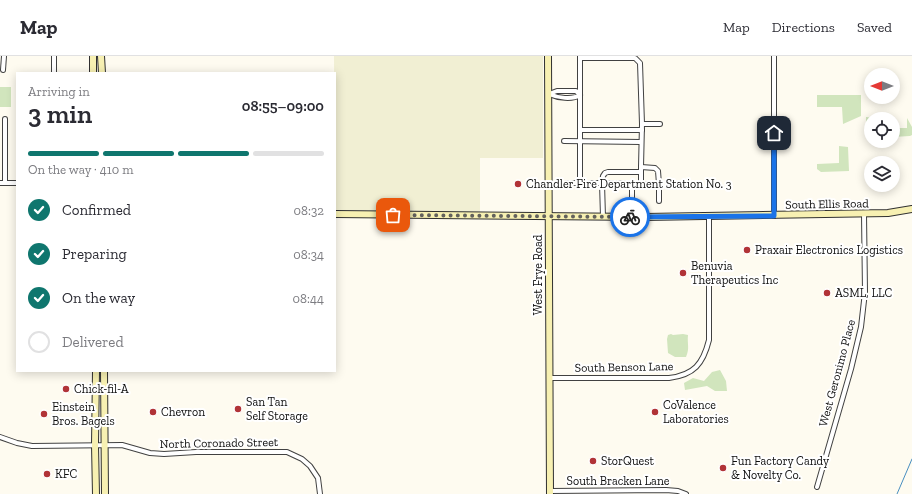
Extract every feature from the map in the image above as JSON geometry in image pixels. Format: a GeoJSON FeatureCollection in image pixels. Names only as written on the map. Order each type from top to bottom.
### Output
{"type":"FeatureCollection","features":[{"type":"Feature","properties":{"kind":"street"},"geometry":{"type":"LineString","coordinates":[[4,56],[4,70]]}},
{"type":"Feature","properties":{"kind":"street"},"geometry":{"type":"LineString","coordinates":[[54,56],[54,72]]}},
{"type":"Feature","properties":{"kind":"street"},"geometry":{"type":"LineString","coordinates":[[93,56],[93,72]]}},
{"type":"Feature","properties":{"kind":"street"},"geometry":{"type":"LineString","coordinates":[[102,56],[102,72]]}},
{"type":"Feature","properties":{"kind":"street","name":"West Frye Road"},"geometry":{"type":"LineString","coordinates":[[548,56],[550,492]]}},
{"type":"Feature","properties":{"kind":"street"},"geometry":{"type":"LineString","coordinates":[[774,56],[774,216]]}},
{"type":"Feature","properties":{"kind":"street"},"geometry":{"type":"LineString","coordinates":[[580,183],[580,57],[631,57],[638,60],[640,63],[642,124],[641,184]]}},
{"type":"Feature","properties":{"kind":"street"},"geometry":{"type":"LineString","coordinates":[[549,94],[557,98],[576,97],[580,95]]}},
{"type":"Feature","properties":{"kind":"street"},"geometry":{"type":"LineString","coordinates":[[5,119],[2,183],[16,183]]}},
{"type":"Feature","properties":{"kind":"street"},"geometry":{"type":"LineString","coordinates":[[642,124],[660,124]]}},
{"type":"Feature","properties":{"kind":"street"},"geometry":{"type":"LineString","coordinates":[[580,130],[642,130]]}},
{"type":"Feature","properties":{"kind":"street"},"geometry":{"type":"LineString","coordinates":[[564,141],[641,142]]}},
{"type":"Feature","properties":{"kind":"street"},"geometry":{"type":"LineString","coordinates":[[641,167],[655,168],[658,171],[659,201]]}},
{"type":"Feature","properties":{"kind":"street"},"geometry":{"type":"LineString","coordinates":[[602,217],[602,183],[605,173],[641,172]]}},
{"type":"Feature","properties":{"kind":"street"},"geometry":{"type":"LineString","coordinates":[[567,183],[659,184]]}},
{"type":"Feature","properties":{"kind":"street"},"geometry":{"type":"LineString","coordinates":[[632,184],[632,201]]}},
{"type":"Feature","properties":{"kind":"street","name":"South Ellis Road"},"geometry":{"type":"LineString","coordinates":[[336,214],[708,217],[864,214],[888,213],[912,209]]}},
{"type":"Feature","properties":{"kind":"street","name":"West Geronimo Place"},"geometry":{"type":"LineString","coordinates":[[817,487],[851,369],[861,327],[865,292],[864,214]]}},
{"type":"Feature","properties":{"kind":"street","name":"South Benson Lane"},"geometry":{"type":"LineString","coordinates":[[549,378],[669,378],[679,377],[696,368],[706,354],[709,340],[708,217]]}},
{"type":"Feature","properties":{"kind":"street"},"geometry":{"type":"LineString","coordinates":[[96,372],[96,494]]}},
{"type":"Feature","properties":{"kind":"street"},"geometry":{"type":"LineString","coordinates":[[104,372],[105,494]]}},
{"type":"Feature","properties":{"kind":"street","name":"North Coronado Street"},"geometry":{"type":"LineString","coordinates":[[0,437],[32,446],[126,445],[155,454],[196,452],[284,452],[294,454],[302,459],[314,471],[319,482],[320,494]]}},
{"type":"Feature","properties":{"kind":"street","name":"South Bracken Lane"},"geometry":{"type":"LineString","coordinates":[[550,492],[666,490],[686,494]]}},
{"type":"Feature","properties":{"kind":"shaded area"},"geometry":{"type":"Polygon","coordinates":[[[334,56],[543,56],[543,158],[480,158],[480,216],[336,214],[336,72],[334,72],[334,56]]]}},
{"type":"Feature","properties":{"kind":"green space"},"geometry":{"type":"Polygon","coordinates":[[[0,87],[11,87],[11,107],[0,107],[0,87]]]}},
{"type":"Feature","properties":{"kind":"green space"},"geometry":{"type":"Polygon","coordinates":[[[817,95],[861,95],[861,116],[843,124],[842,107],[817,107],[817,95]]]}},
{"type":"Feature","properties":{"kind":"green space"},"geometry":{"type":"Polygon","coordinates":[[[907,118],[912,127],[912,135],[900,137],[900,128],[907,128],[907,118]]]}},
{"type":"Feature","properties":{"kind":"green space"},"geometry":{"type":"Polygon","coordinates":[[[839,146],[848,147],[849,171],[821,172],[817,169],[817,164],[839,163],[839,146]]]}},
{"type":"Feature","properties":{"kind":"green space"},"geometry":{"type":"Polygon","coordinates":[[[668,335],[688,335],[686,357],[675,357],[668,353],[667,339],[668,335]]]}},
{"type":"Feature","properties":{"kind":"green space"},"geometry":{"type":"Polygon","coordinates":[[[720,370],[726,381],[727,391],[715,391],[707,386],[685,390],[684,383],[693,378],[704,381],[712,372],[720,370]]]}},
{"type":"Feature","properties":{"kind":"waterway"},"geometry":{"type":"LineString","coordinates":[[897,494],[912,459]]}},
{"type":"Feature","properties":{"kind":"way so far"},"geometry":{"type":"LineString","coordinates":[[393,215],[630,217]]}},
{"type":"Feature","properties":{"kind":"place","name":"Chandler Fire Department Station No. 3"},"geometry":{"type":"Point","coordinates":[518,184]}},
{"type":"Feature","properties":{"kind":"place","name":"Praxair Electronics Logistics"},"geometry":{"type":"Point","coordinates":[747,250]}},
{"type":"Feature","properties":{"kind":"place","name":"Benuvia Therapeutics Inc"},"geometry":{"type":"Point","coordinates":[683,273]}},
{"type":"Feature","properties":{"kind":"place","name":"ASML, LLC"},"geometry":{"type":"Point","coordinates":[827,293]}},
{"type":"Feature","properties":{"kind":"place","name":"Chick-fil-A"},"geometry":{"type":"Point","coordinates":[66,389]}},
{"type":"Feature","properties":{"kind":"place","name":"San Tan Self Storage"},"geometry":{"type":"Point","coordinates":[238,409]}},
{"type":"Feature","properties":{"kind":"place","name":"Chevron"},"geometry":{"type":"Point","coordinates":[153,412]}},
{"type":"Feature","properties":{"kind":"place","name":"CoValence Laboratories"},"geometry":{"type":"Point","coordinates":[655,412]}},
{"type":"Feature","properties":{"kind":"place","name":"Einstein Bros. Bagels"},"geometry":{"type":"Point","coordinates":[44,414]}},
{"type":"Feature","properties":{"kind":"place","name":"StorQuest"},"geometry":{"type":"Point","coordinates":[593,461]}},
{"type":"Feature","properties":{"kind":"place","name":"Fun Factory Candy & Novelty Co."},"geometry":{"type":"Point","coordinates":[723,468]}},
{"type":"Feature","properties":{"kind":"place","name":"KFC"},"geometry":{"type":"Point","coordinates":[47,474]}},
{"type":"Feature","properties":{"kind":"route"},"geometry":{"type":"LineString","coordinates":[[630,217],[774,216],[774,133]]}}]}
